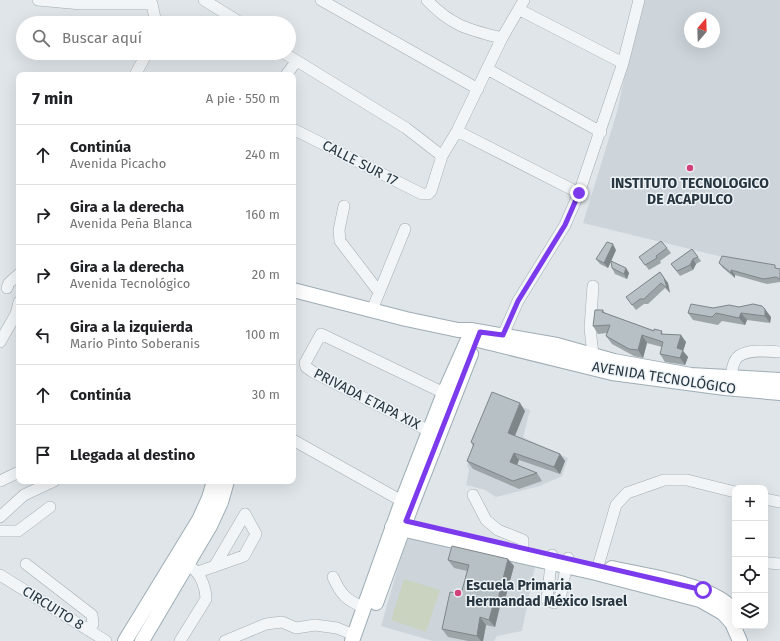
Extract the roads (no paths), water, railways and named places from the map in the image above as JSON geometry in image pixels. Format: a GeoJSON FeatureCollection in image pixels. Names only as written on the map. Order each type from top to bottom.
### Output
{"type":"FeatureCollection","features":[{"type":"Feature","properties":{"kind":"main road","name":"AVENIDA TECNOLÓGICO"},"geometry":{"type":"LineString","coordinates":[[296,291],[471,334],[612,373],[725,388],[780,393]]}},
{"type":"Feature","properties":{"kind":"main road","name":"AVENIDA TECNOLÓGICO"},"geometry":{"type":"LineString","coordinates":[[471,334],[503,335],[557,345],[614,361],[692,375],[780,380]]}},
{"type":"Feature","properties":{"kind":"main road"},"geometry":{"type":"LineString","coordinates":[[356,639],[399,524],[429,431],[444,393],[471,334]]}},
{"type":"Feature","properties":{"kind":"main road"},"geometry":{"type":"LineString","coordinates":[[406,504],[472,351],[471,334]]}},
{"type":"Feature","properties":{"kind":"main road"},"geometry":{"type":"LineString","coordinates":[[125,641],[199,520],[209,498],[213,484]]}},
{"type":"Feature","properties":{"kind":"main road"},"geometry":{"type":"LineString","coordinates":[[142,641],[192,568],[221,502],[226,484]]}},
{"type":"Feature","properties":{"kind":"main road"},"geometry":{"type":"LineString","coordinates":[[399,524],[523,548],[552,559]]}},
{"type":"Feature","properties":{"kind":"main road"},"geometry":{"type":"LineString","coordinates":[[399,524],[597,569],[703,590],[730,605],[732,608]]}},
{"type":"Feature","properties":{"kind":"main road"},"geometry":{"type":"LineString","coordinates":[[356,639],[365,608],[399,524]]}},
{"type":"Feature","properties":{"kind":"main road"},"geometry":{"type":"LineString","coordinates":[[597,569],[700,600],[723,614],[732,623],[740,641]]}},
{"type":"Feature","properties":{"kind":"main road"},"geometry":{"type":"LineString","coordinates":[[743,629],[747,641]]}},
{"type":"Feature","properties":{"kind":"street"},"geometry":{"type":"LineString","coordinates":[[38,0],[81,4],[150,2],[154,16]]}},
{"type":"Feature","properties":{"kind":"street"},"geometry":{"type":"LineString","coordinates":[[204,0],[216,3],[225,16]]}},
{"type":"Feature","properties":{"kind":"street"},"geometry":{"type":"LineString","coordinates":[[321,0],[478,89]]}},
{"type":"Feature","properties":{"kind":"street"},"geometry":{"type":"LineString","coordinates":[[428,0],[438,11],[465,29],[502,38]]}},
{"type":"Feature","properties":{"kind":"street"},"geometry":{"type":"LineString","coordinates":[[503,335],[518,301],[565,225],[579,193],[601,132],[623,63],[639,0]]}},
{"type":"Feature","properties":{"kind":"street"},"geometry":{"type":"LineString","coordinates":[[293,60],[406,128],[442,156],[457,131],[488,70],[502,38],[521,3],[623,63]]}},
{"type":"Feature","properties":{"kind":"street"},"geometry":{"type":"LineString","coordinates":[[137,72],[143,60]]}},
{"type":"Feature","properties":{"kind":"street"},"geometry":{"type":"LineString","coordinates":[[288,72],[296,62]]}},
{"type":"Feature","properties":{"kind":"street"},"geometry":{"type":"LineString","coordinates":[[488,70],[601,132]]}},
{"type":"Feature","properties":{"kind":"street","name":"CALLE SUR 17"},"geometry":{"type":"LineString","coordinates":[[296,131],[422,194],[428,194],[431,191],[442,156]]}},
{"type":"Feature","properties":{"kind":"street"},"geometry":{"type":"LineString","coordinates":[[457,131],[579,193]]}},
{"type":"Feature","properties":{"kind":"street"},"geometry":{"type":"LineString","coordinates":[[344,206],[339,230],[340,241],[379,292]]}},
{"type":"Feature","properties":{"kind":"street"},"geometry":{"type":"LineString","coordinates":[[372,310],[405,229]]}},
{"type":"Feature","properties":{"kind":"street"},"geometry":{"type":"LineString","coordinates":[[7,288],[9,283],[16,277]]}},
{"type":"Feature","properties":{"kind":"street"},"geometry":{"type":"LineString","coordinates":[[592,286],[590,328],[593,355]]}},
{"type":"Feature","properties":{"kind":"street"},"geometry":{"type":"LineString","coordinates":[[0,342],[16,317]]}},
{"type":"Feature","properties":{"kind":"street","name":"PRIVADA ETAPA XIX"},"geometry":{"type":"LineString","coordinates":[[429,431],[313,372],[306,367],[306,363],[321,334],[444,393]]}},
{"type":"Feature","properties":{"kind":"street"},"geometry":{"type":"LineString","coordinates":[[731,377],[733,364],[738,356],[752,352],[780,352]]}},
{"type":"Feature","properties":{"kind":"street"},"geometry":{"type":"LineString","coordinates":[[296,442],[406,504]]}},
{"type":"Feature","properties":{"kind":"street"},"geometry":{"type":"LineString","coordinates":[[0,481],[16,473]]}},
{"type":"Feature","properties":{"kind":"street"},"geometry":{"type":"LineString","coordinates":[[597,569],[616,505],[627,493],[664,480],[687,480],[732,491]]}},
{"type":"Feature","properties":{"kind":"street"},"geometry":{"type":"LineString","coordinates":[[0,517],[24,495],[48,484]]}},
{"type":"Feature","properties":{"kind":"street"},"geometry":{"type":"LineString","coordinates":[[473,495],[486,520],[498,530],[523,540],[523,548]]}},
{"type":"Feature","properties":{"kind":"street"},"geometry":{"type":"LineString","coordinates":[[768,500],[780,502]]}},
{"type":"Feature","properties":{"kind":"street"},"geometry":{"type":"LineString","coordinates":[[0,531],[18,531],[50,507]]}},
{"type":"Feature","properties":{"kind":"street"},"geometry":{"type":"LineString","coordinates":[[180,641],[206,599],[206,594],[192,568],[214,567],[244,556],[256,534],[245,514],[214,567]]}},
{"type":"Feature","properties":{"kind":"street"},"geometry":{"type":"LineString","coordinates":[[552,559],[547,600],[554,603],[558,600],[561,594],[567,562]]}},
{"type":"Feature","properties":{"kind":"street"},"geometry":{"type":"LineString","coordinates":[[26,564],[92,615],[93,624],[88,630]]}},
{"type":"Feature","properties":{"kind":"street","name":"CIRCUITO 8"},"geometry":{"type":"LineString","coordinates":[[0,575],[106,641]]}},
{"type":"Feature","properties":{"kind":"street"},"geometry":{"type":"LineString","coordinates":[[332,577],[338,589],[348,601],[365,608]]}},
{"type":"Feature","properties":{"kind":"street"},"geometry":{"type":"LineString","coordinates":[[225,641],[266,624],[282,622],[296,628],[314,625],[337,628],[356,639]]}},
{"type":"Feature","properties":{"kind":"place","name":"INSTITUTO TECNOLOGICO DE ACAPULCO"},"geometry":{"type":"Point","coordinates":[690,168]}},
{"type":"Feature","properties":{"kind":"place","name":"Escuela Primaria Hermandad México Israel"},"geometry":{"type":"Point","coordinates":[458,593]}}]}
